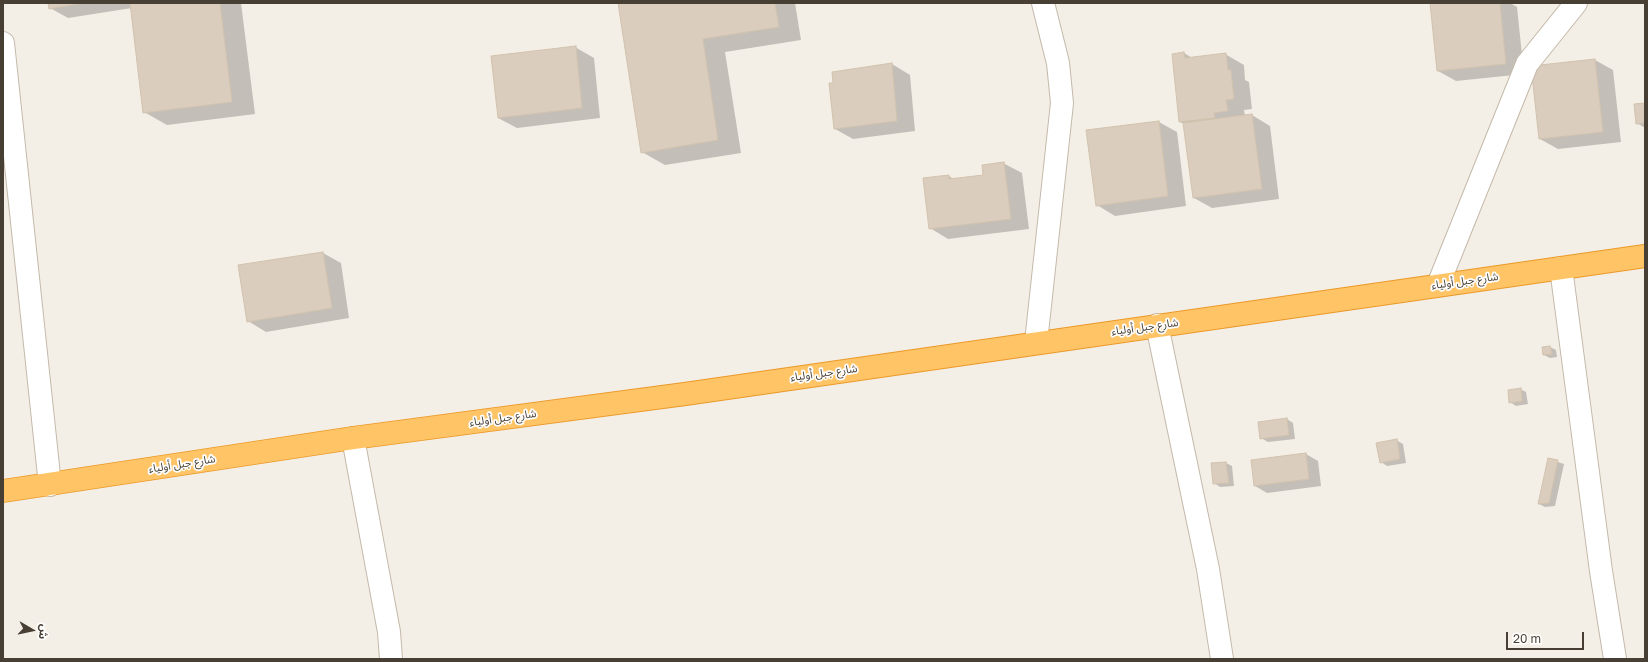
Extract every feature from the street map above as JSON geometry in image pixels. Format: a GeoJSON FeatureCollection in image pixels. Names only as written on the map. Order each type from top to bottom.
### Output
{"type":"FeatureCollection","features":[{"type":"Feature","properties":{"kind":"highway","name":"شارع جبل أولياء"},"geometry":{"type":"LineString","coordinates":[[3,491],[353,438],[685,394],[1036,342],[1645,256]]}},
{"type":"Feature","properties":{"kind":"street"},"geometry":{"type":"LineString","coordinates":[[1036,342],[1062,103],[1058,63],[1043,3]]}},
{"type":"Feature","properties":{"kind":"street"},"geometry":{"type":"LineString","coordinates":[[1438,285],[1527,64],[1576,3]]}},
{"type":"Feature","properties":{"kind":"street"},"geometry":{"type":"LineString","coordinates":[[3,43],[50,485]]}},
{"type":"Feature","properties":{"kind":"street"},"geometry":{"type":"LineString","coordinates":[[1561,268],[1601,571],[1615,659]]}},
{"type":"Feature","properties":{"kind":"street"},"geometry":{"type":"LineString","coordinates":[[1157,325],[1208,569],[1222,659]]}},
{"type":"Feature","properties":{"kind":"street"},"geometry":{"type":"LineString","coordinates":[[353,438],[389,632],[391,659]]}},
{"type":"Feature","properties":{"kind":"building"},"geometry":{"type":"Polygon","coordinates":[[[48,3],[84,3],[49,9],[48,3]]]}},
{"type":"Feature","properties":{"kind":"building"},"geometry":{"type":"Polygon","coordinates":[[[130,3],[220,3],[232,102],[143,113],[130,3]]]}},
{"type":"Feature","properties":{"kind":"building"},"geometry":{"type":"Polygon","coordinates":[[[618,3],[775,3],[779,27],[703,39],[718,140],[641,153],[618,3]]]}},
{"type":"Feature","properties":{"kind":"building"},"geometry":{"type":"Polygon","coordinates":[[[1430,3],[1500,3],[1506,64],[1437,71],[1430,3]]]}},
{"type":"Feature","properties":{"kind":"building"},"geometry":{"type":"Polygon","coordinates":[[[576,46],[582,108],[498,118],[491,56],[576,46]]]}},
{"type":"Feature","properties":{"kind":"building"},"geometry":{"type":"Polygon","coordinates":[[[1184,52],[1185,58],[1226,53],[1228,70],[1231,70],[1234,99],[1226,100],[1228,111],[1214,113],[1215,118],[1179,122],[1172,54],[1184,52]]]}},
{"type":"Feature","properties":{"kind":"building"},"geometry":{"type":"Polygon","coordinates":[[[1595,59],[1603,132],[1539,139],[1531,66],[1595,59]]]}},
{"type":"Feature","properties":{"kind":"building"},"geometry":{"type":"Polygon","coordinates":[[[892,63],[897,121],[834,129],[829,83],[833,83],[832,72],[892,63]]]}},
{"type":"Feature","properties":{"kind":"building"},"geometry":{"type":"Polygon","coordinates":[[[1645,103],[1645,123],[1636,124],[1634,104],[1645,103]]]}},
{"type":"Feature","properties":{"kind":"building"},"geometry":{"type":"Polygon","coordinates":[[[1252,114],[1262,189],[1193,198],[1183,123],[1252,114]]]}},
{"type":"Feature","properties":{"kind":"building"},"geometry":{"type":"Polygon","coordinates":[[[1159,121],[1168,196],[1096,206],[1086,130],[1159,121]]]}},
{"type":"Feature","properties":{"kind":"building"},"geometry":{"type":"Polygon","coordinates":[[[1004,162],[1011,219],[929,229],[923,178],[949,175],[949,179],[983,175],[982,165],[1004,162]]]}},
{"type":"Feature","properties":{"kind":"building"},"geometry":{"type":"Polygon","coordinates":[[[323,252],[332,308],[247,322],[238,265],[323,252]]]}},
{"type":"Feature","properties":{"kind":"building"},"geometry":{"type":"Polygon","coordinates":[[[1550,346],[1552,354],[1543,355],[1542,347],[1550,346]]]}},
{"type":"Feature","properties":{"kind":"building"},"geometry":{"type":"Polygon","coordinates":[[[1521,388],[1522,401],[1509,403],[1508,390],[1521,388]]]}},
{"type":"Feature","properties":{"kind":"building"},"geometry":{"type":"Polygon","coordinates":[[[1287,418],[1289,435],[1260,439],[1258,422],[1287,418]]]}},
{"type":"Feature","properties":{"kind":"building"},"geometry":{"type":"Polygon","coordinates":[[[1397,439],[1400,459],[1380,463],[1376,443],[1397,439]]]}},
{"type":"Feature","properties":{"kind":"building"},"geometry":{"type":"Polygon","coordinates":[[[1306,453],[1309,479],[1254,486],[1251,460],[1306,453]]]}},
{"type":"Feature","properties":{"kind":"building"},"geometry":{"type":"Polygon","coordinates":[[[1548,458],[1558,460],[1549,503],[1538,504],[1548,458]]]}},
{"type":"Feature","properties":{"kind":"building"},"geometry":{"type":"Polygon","coordinates":[[[1226,462],[1229,483],[1213,484],[1211,463],[1226,462]]]}}]}
